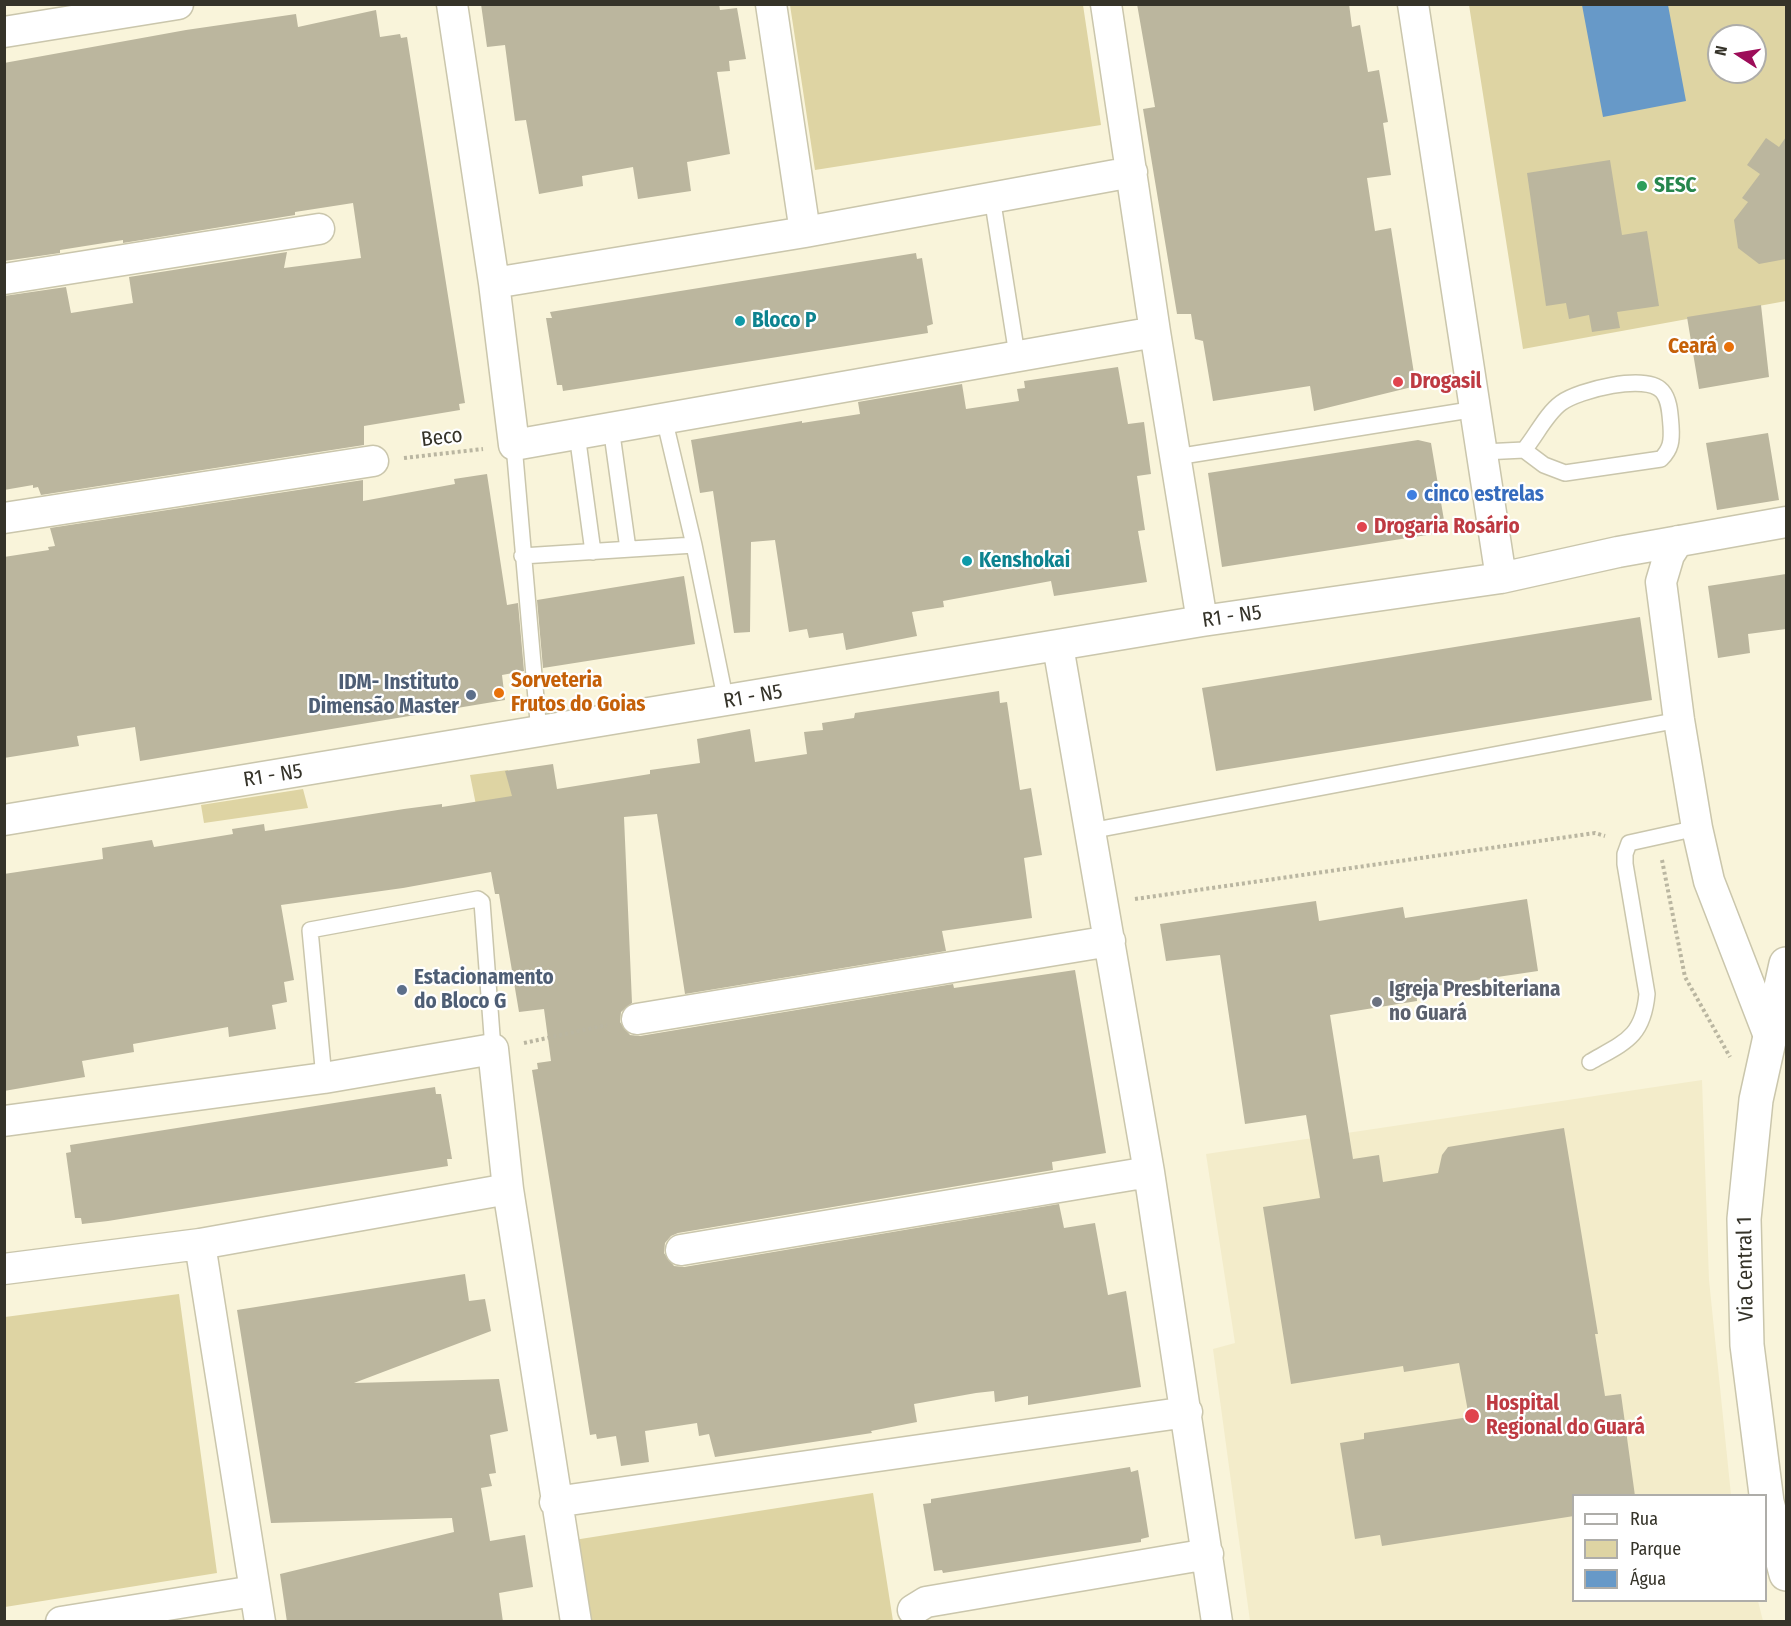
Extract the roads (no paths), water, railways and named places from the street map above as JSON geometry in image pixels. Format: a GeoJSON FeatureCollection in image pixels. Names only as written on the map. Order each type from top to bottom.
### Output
{"type":"FeatureCollection","features":[{"type":"Feature","properties":{"kind":"street"},"geometry":{"type":"LineString","coordinates":[[4,32],[178,4]]}},
{"type":"Feature","properties":{"kind":"street"},"geometry":{"type":"LineString","coordinates":[[452,4],[494,283],[514,445],[1155,332]]}},
{"type":"Feature","properties":{"kind":"street"},"geometry":{"type":"LineString","coordinates":[[771,4],[805,232]]}},
{"type":"Feature","properties":{"kind":"street"},"geometry":{"type":"LineString","coordinates":[[1106,4],[1155,332],[1202,621]]}},
{"type":"Feature","properties":{"kind":"street"},"geometry":{"type":"LineString","coordinates":[[1413,4],[1501,578]]}},
{"type":"Feature","properties":{"kind":"street"},"geometry":{"type":"LineString","coordinates":[[494,283],[805,232],[1132,172]]}},
{"type":"Feature","properties":{"kind":"street"},"geometry":{"type":"LineString","coordinates":[[4,279],[319,229]]}},
{"type":"Feature","properties":{"kind":"street"},"geometry":{"type":"LineString","coordinates":[[4,519],[373,461]]}},
{"type":"Feature","properties":{"kind":"street","name":"R1 - N5"},"geometry":{"type":"LineString","coordinates":[[4,820],[726,702],[1202,621],[1501,578],[1678,540],[1786,522]]}},
{"type":"Feature","properties":{"kind":"street"},"geometry":{"type":"LineString","coordinates":[[1678,540],[1661,582],[1679,720],[1697,828],[1718,907],[1769,1036]]}},
{"type":"Feature","properties":{"kind":"street"},"geometry":{"type":"LineString","coordinates":[[1618,552],[1661,582]]}},
{"type":"Feature","properties":{"kind":"street"},"geometry":{"type":"LineString","coordinates":[[1058,646],[1149,1172],[1187,1412],[1216,1622]]}},
{"type":"Feature","properties":{"kind":"street"},"geometry":{"type":"LineString","coordinates":[[638,1019],[1110,941]]}},
{"type":"Feature","properties":{"kind":"street","name":"Via Central 1"},"geometry":{"type":"LineString","coordinates":[[1766,1494],[1747,1328],[1744,1219],[1756,1100],[1786,964]]}},
{"type":"Feature","properties":{"kind":"street"},"geometry":{"type":"LineString","coordinates":[[4,1121],[324,1078],[493,1049],[508,1189],[555,1502],[576,1622]]}},
{"type":"Feature","properties":{"kind":"street"},"geometry":{"type":"LineString","coordinates":[[681,1250],[1149,1172]]}},
{"type":"Feature","properties":{"kind":"street"},"geometry":{"type":"LineString","coordinates":[[4,1269],[200,1244],[508,1189]]}},
{"type":"Feature","properties":{"kind":"street"},"geometry":{"type":"LineString","coordinates":[[200,1244],[260,1622]]}},
{"type":"Feature","properties":{"kind":"street"},"geometry":{"type":"LineString","coordinates":[[555,1502],[1187,1412]]}},
{"type":"Feature","properties":{"kind":"street","name":"Via Central 1"},"geometry":{"type":"LineString","coordinates":[[1767,1502],[1786,1574]]}},
{"type":"Feature","properties":{"kind":"street"},"geometry":{"type":"LineString","coordinates":[[913,1610],[926,1602],[1208,1554]]}},
{"type":"Feature","properties":{"kind":"street"},"geometry":{"type":"LineString","coordinates":[[61,1622],[254,1591]]}},
{"type":"Feature","properties":{"kind":"lane"},"geometry":{"type":"LineString","coordinates":[[992,197],[1017,355]]}},
{"type":"Feature","properties":{"kind":"lane"},"geometry":{"type":"LineString","coordinates":[[1483,452],[1524,450],[1544,465],[1565,473],[1661,459],[1669,451],[1672,441],[1668,403],[1662,391],[1653,385],[1590,388],[1561,403],[1524,450]]}},
{"type":"Feature","properties":{"kind":"lane"},"geometry":{"type":"LineString","coordinates":[[1176,457],[1476,409]]}},
{"type":"Feature","properties":{"kind":"lane"},"geometry":{"type":"LineString","coordinates":[[664,418],[726,702]]}},
{"type":"Feature","properties":{"kind":"lane"},"geometry":{"type":"LineString","coordinates":[[611,428],[628,549]]}},
{"type":"Feature","properties":{"kind":"lane"},"geometry":{"type":"LineString","coordinates":[[577,434],[593,552]]}},
{"type":"Feature","properties":{"kind":"lane"},"geometry":{"type":"LineString","coordinates":[[514,445],[539,733]]}},
{"type":"Feature","properties":{"kind":"lane"},"geometry":{"type":"LineString","coordinates":[[522,556],[693,545]]}},
{"type":"Feature","properties":{"kind":"lane"},"geometry":{"type":"LineString","coordinates":[[1090,831],[1679,720]]}},
{"type":"Feature","properties":{"kind":"lane"},"geometry":{"type":"LineString","coordinates":[[1590,1062],[1626,1042],[1638,1030],[1645,1014],[1647,994],[1624,854],[1629,843],[1697,828]]}},
{"type":"Feature","properties":{"kind":"lane"},"geometry":{"type":"LineString","coordinates":[[324,1078],[310,930],[478,899],[482,902],[493,1049]]}},
{"type":"Feature","properties":{"kind":"water"},"geometry":{"type":"Polygon","coordinates":[[[1582,5],[1668,5],[1686,101],[1603,117],[1582,5]]]}},
{"type":"Feature","properties":{"kind":"place","name":"SESC"},"geometry":{"type":"Point","coordinates":[1642,186]}},
{"type":"Feature","properties":{"kind":"place","name":"Bloco P"},"geometry":{"type":"Point","coordinates":[740,321]}},
{"type":"Feature","properties":{"kind":"place","name":"Ceará"},"geometry":{"type":"Point","coordinates":[1729,347]}},
{"type":"Feature","properties":{"kind":"place","name":"Drogasil"},"geometry":{"type":"Point","coordinates":[1398,382]}},
{"type":"Feature","properties":{"kind":"place","name":"cinco estrelas"},"geometry":{"type":"Point","coordinates":[1412,495]}},
{"type":"Feature","properties":{"kind":"place","name":"Drogaria Rosário"},"geometry":{"type":"Point","coordinates":[1362,527]}},
{"type":"Feature","properties":{"kind":"place","name":"Kenshokai"},"geometry":{"type":"Point","coordinates":[967,561]}},
{"type":"Feature","properties":{"kind":"place","name":"Sorveteria Frutos do Goias"},"geometry":{"type":"Point","coordinates":[499,693]}},
{"type":"Feature","properties":{"kind":"place","name":"IDM- Instituto Dimensão Master"},"geometry":{"type":"Point","coordinates":[471,695]}},
{"type":"Feature","properties":{"kind":"place","name":"Estacionamento do Bloco G"},"geometry":{"type":"Point","coordinates":[402,990]}},
{"type":"Feature","properties":{"kind":"place","name":"Igreja Presbiteriana no Guará"},"geometry":{"type":"Point","coordinates":[1377,1002]}},
{"type":"Feature","properties":{"kind":"place","name":"Hospital Regional do Guará"},"geometry":{"type":"Point","coordinates":[1472,1416]}}]}
